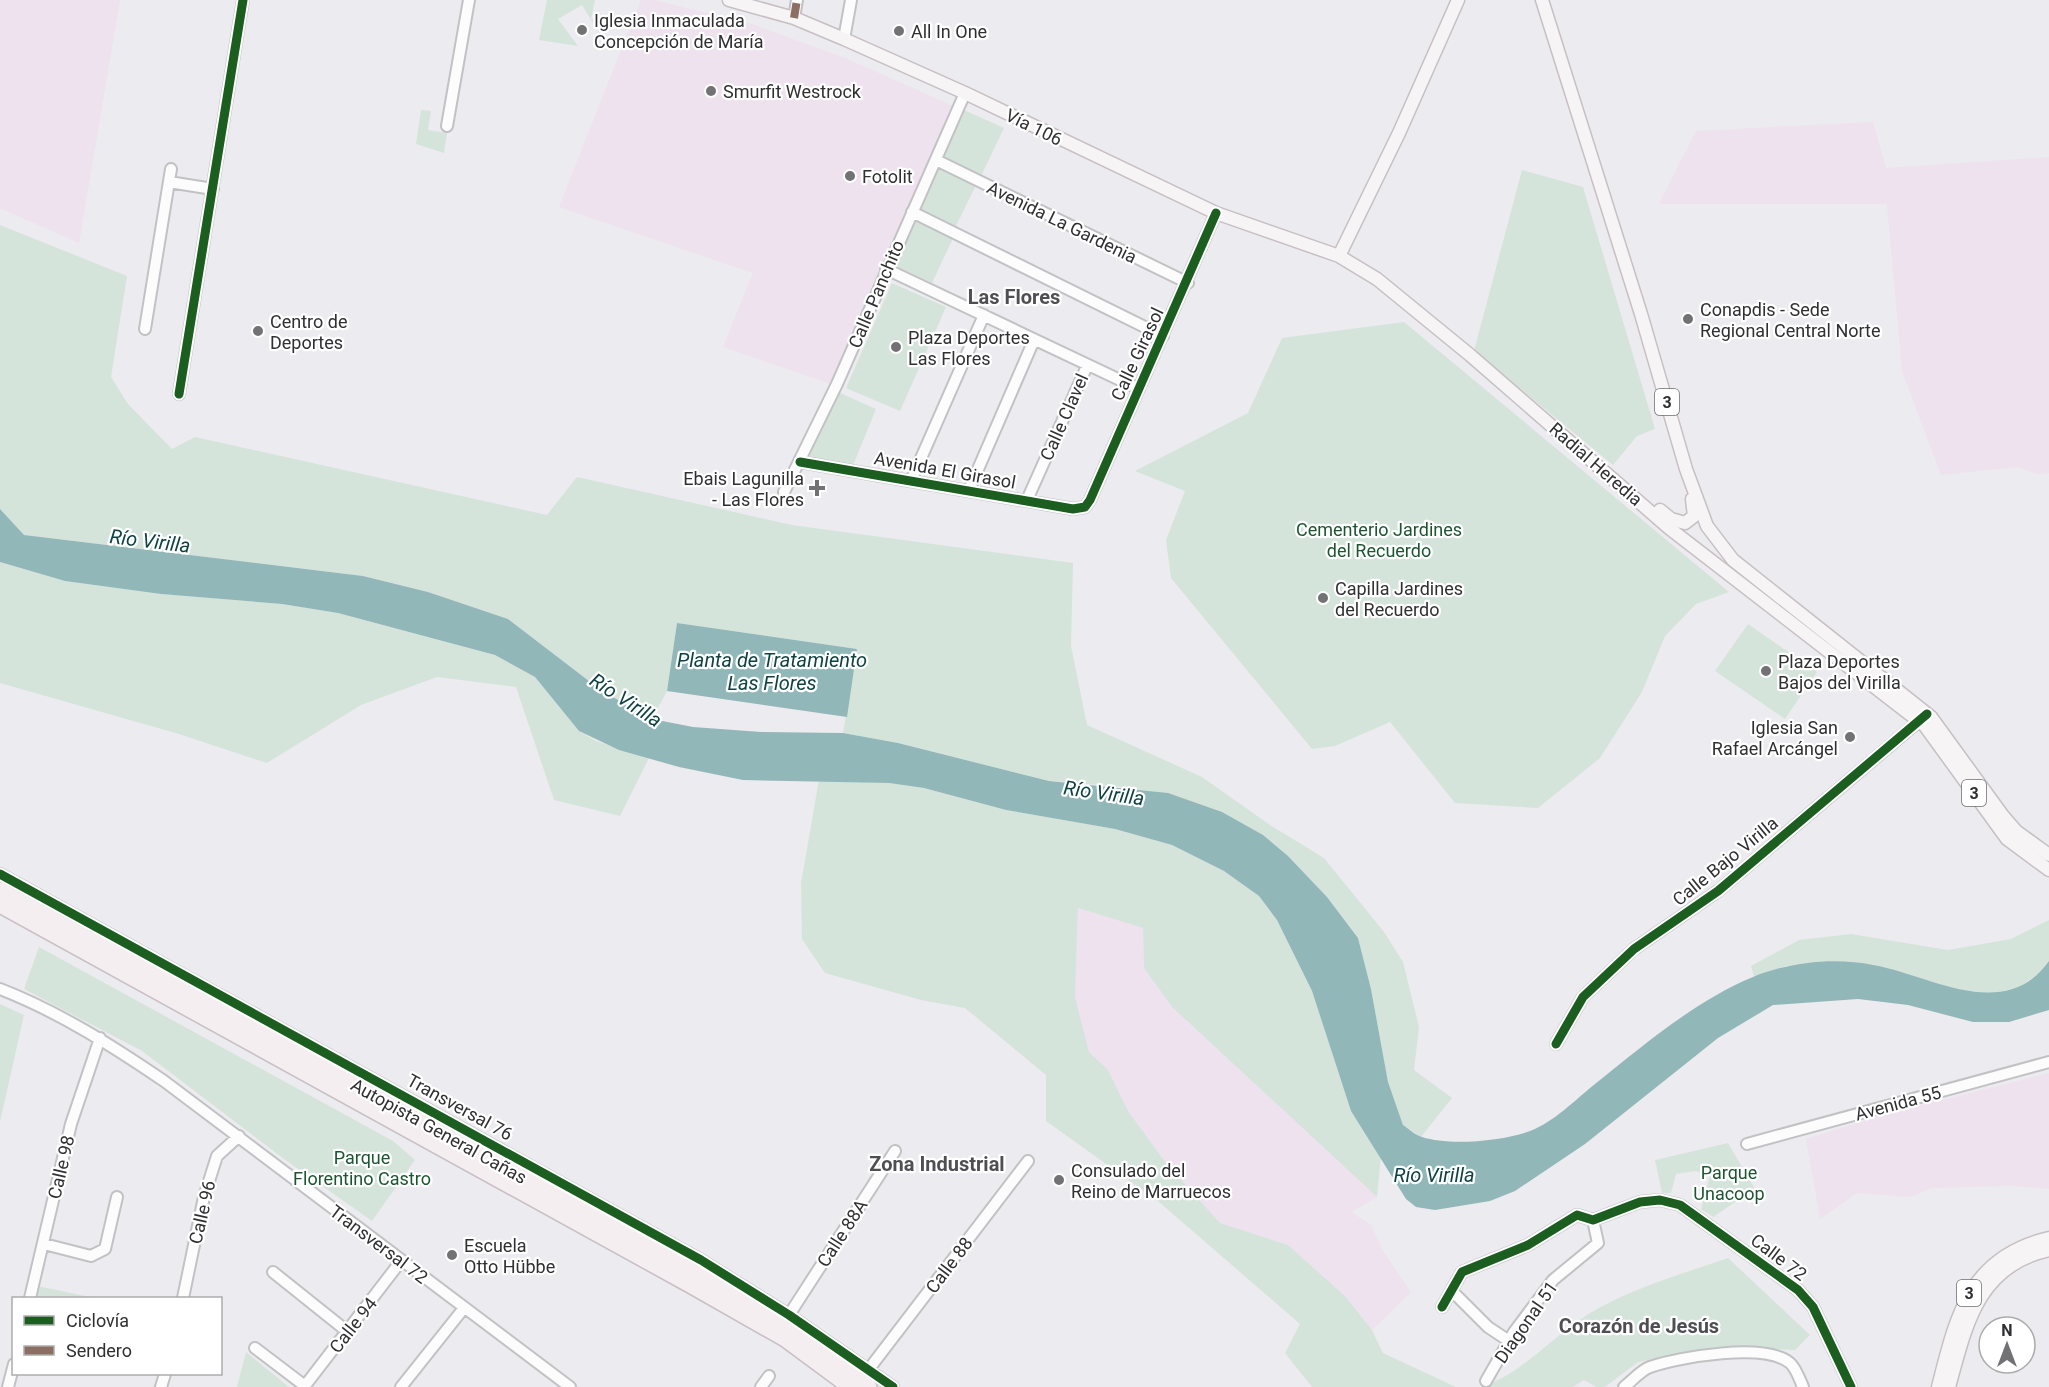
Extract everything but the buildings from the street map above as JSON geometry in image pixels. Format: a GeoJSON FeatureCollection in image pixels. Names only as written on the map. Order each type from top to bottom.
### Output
{"type":"FeatureCollection","features":[{"type":"Feature","properties":{"kind":"highway","name":"Autopista General Cañas"},"geometry":{"type":"LineString","coordinates":[[0,890],[693,1270],[792,1330],[869,1387]]}},
{"type":"Feature","properties":{"kind":"highway","name":"Autopista General Cañas"},"geometry":{"type":"LineString","coordinates":[[0,905],[699,1290],[785,1339],[850,1387]]}},
{"type":"Feature","properties":{"kind":"main road","name":"Vía 106"},"geometry":{"type":"LineString","coordinates":[[729,0],[794,18],[965,93],[1216,213],[1339,256]]}},
{"type":"Feature","properties":{"kind":"main road"},"geometry":{"type":"LineString","coordinates":[[1339,256],[1399,133],[1458,0]]}},
{"type":"Feature","properties":{"kind":"main road","name":"Radial Heredia"},"geometry":{"type":"LineString","coordinates":[[1542,0],[1641,314],[1686,469],[1707,526],[1733,560],[1923,717],[1995,825],[2007,839],[2035,853],[2049,855]]}},
{"type":"Feature","properties":{"kind":"main road","name":"Radial Heredia"},"geometry":{"type":"LineString","coordinates":[[1339,256],[1377,279],[1475,360],[1669,528],[1923,717]]}},
{"type":"Feature","properties":{"kind":"main road"},"geometry":{"type":"LineString","coordinates":[[1475,360],[1518,390],[1678,522],[1690,521],[1694,516],[1686,469]]}},
{"type":"Feature","properties":{"kind":"main road","name":"Radial Heredia"},"geometry":{"type":"LineString","coordinates":[[2035,853],[2049,870]]}},
{"type":"Feature","properties":{"kind":"main road","name":"3"},"geometry":{"type":"LineString","coordinates":[[1938,1387],[1958,1312],[1966,1298],[1995,1263],[2031,1242],[2049,1238]]}},
{"type":"Feature","properties":{"kind":"main road","name":"3"},"geometry":{"type":"LineString","coordinates":[[1949,1387],[1968,1318],[1976,1301],[1990,1283],[2006,1270],[2023,1259],[2049,1250]]}},
{"type":"Feature","properties":{"kind":"street"},"geometry":{"type":"LineString","coordinates":[[179,394],[243,0]]}},
{"type":"Feature","properties":{"kind":"street"},"geometry":{"type":"LineString","coordinates":[[447,126],[469,0]]}},
{"type":"Feature","properties":{"kind":"street"},"geometry":{"type":"LineString","coordinates":[[794,18],[797,0]]}},
{"type":"Feature","properties":{"kind":"street"},"geometry":{"type":"LineString","coordinates":[[844,39],[851,0]]}},
{"type":"Feature","properties":{"kind":"street","name":"Calle Panchito"},"geometry":{"type":"LineString","coordinates":[[784,492],[833,394],[965,93]]}},
{"type":"Feature","properties":{"kind":"street","name":"Avenida La Gardenia"},"geometry":{"type":"LineString","coordinates":[[936,160],[1188,283]]}},
{"type":"Feature","properties":{"kind":"street"},"geometry":{"type":"LineString","coordinates":[[145,328],[171,169]]}},
{"type":"Feature","properties":{"kind":"street"},"geometry":{"type":"LineString","coordinates":[[169,182],[213,189]]}},
{"type":"Feature","properties":{"kind":"street"},"geometry":{"type":"LineString","coordinates":[[912,212],[1163,336]]}},
{"type":"Feature","properties":{"kind":"street","name":"Calle Girasol"},"geometry":{"type":"LineString","coordinates":[[1085,507],[1188,283],[1216,213]]}},
{"type":"Feature","properties":{"kind":"street"},"geometry":{"type":"LineString","coordinates":[[886,269],[1139,389]]}},
{"type":"Feature","properties":{"kind":"street"},"geometry":{"type":"LineString","coordinates":[[911,481],[984,315]]}},
{"type":"Feature","properties":{"kind":"street"},"geometry":{"type":"LineString","coordinates":[[969,490],[1034,340]]}},
{"type":"Feature","properties":{"kind":"street","name":"Calle Clavel"},"geometry":{"type":"LineString","coordinates":[[1027,500],[1087,366]]}},
{"type":"Feature","properties":{"kind":"street","name":"Avenida El Girasol"},"geometry":{"type":"LineString","coordinates":[[800,462],[1073,509],[1085,507]]}},
{"type":"Feature","properties":{"kind":"street","name":"Calle Bajo Virilla"},"geometry":{"type":"LineString","coordinates":[[1556,1044],[1584,997],[1634,949],[1718,891],[1923,717]]}},
{"type":"Feature","properties":{"kind":"street","name":"Transversal 76"},"geometry":{"type":"LineString","coordinates":[[0,874],[701,1260],[789,1315],[893,1387]]}},
{"type":"Feature","properties":{"kind":"street","name":"Transversal 72"},"geometry":{"type":"LineString","coordinates":[[0,988],[27,999],[100,1038],[239,1136],[401,1262],[570,1387]]}},
{"type":"Feature","properties":{"kind":"street","name":"Calle 98"},"geometry":{"type":"LineString","coordinates":[[31,1297],[70,1124],[100,1038]]}},
{"type":"Feature","properties":{"kind":"street","name":"Avenida 55"},"geometry":{"type":"LineString","coordinates":[[1747,1144],[2049,1062]]}},
{"type":"Feature","properties":{"kind":"street","name":"Calle 96"},"geometry":{"type":"LineString","coordinates":[[183,1297],[204,1197],[217,1156],[239,1136]]}},
{"type":"Feature","properties":{"kind":"street","name":"Calle 88A"},"geometry":{"type":"LineString","coordinates":[[789,1315],[895,1151]]}},
{"type":"Feature","properties":{"kind":"street","name":"Calle 88"},"geometry":{"type":"LineString","coordinates":[[869,1369],[1028,1161]]}},
{"type":"Feature","properties":{"kind":"street"},"geometry":{"type":"LineString","coordinates":[[44,1244],[91,1256],[98,1255],[105,1250],[117,1197]]}},
{"type":"Feature","properties":{"kind":"street","name":"Calle 72"},"geometry":{"type":"LineString","coordinates":[[1593,1220],[1640,1202],[1660,1200],[1680,1205],[1798,1290],[1813,1307],[1851,1387]]}},
{"type":"Feature","properties":{"kind":"street"},"geometry":{"type":"LineString","coordinates":[[1442,1307],[1453,1293],[1462,1272],[1527,1245],[1577,1215],[1593,1220]]}},
{"type":"Feature","properties":{"kind":"street","name":"Diagonal 51"},"geometry":{"type":"LineString","coordinates":[[1486,1381],[1509,1341],[1553,1280],[1598,1243],[1593,1220]]}},
{"type":"Feature","properties":{"kind":"street","name":"Calle 94"},"geometry":{"type":"LineString","coordinates":[[304,1387],[401,1262]]}},
{"type":"Feature","properties":{"kind":"street"},"geometry":{"type":"LineString","coordinates":[[273,1272],[348,1332]]}},
{"type":"Feature","properties":{"kind":"street"},"geometry":{"type":"LineString","coordinates":[[1453,1293],[1488,1327],[1509,1341]]}},
{"type":"Feature","properties":{"kind":"street"},"geometry":{"type":"LineString","coordinates":[[401,1387],[464,1308]]}},
{"type":"Feature","properties":{"kind":"street"},"geometry":{"type":"LineString","coordinates":[[255,1348],[304,1387]]}},
{"type":"Feature","properties":{"kind":"street"},"geometry":{"type":"LineString","coordinates":[[1624,1387],[1647,1368],[1707,1355],[1764,1353],[1779,1356],[1792,1364],[1803,1387]]}},
{"type":"Feature","properties":{"kind":"street"},"geometry":{"type":"LineString","coordinates":[[8,1387],[12,1372]]}},
{"type":"Feature","properties":{"kind":"street"},"geometry":{"type":"LineString","coordinates":[[761,1387],[769,1376]]}},
{"type":"Feature","properties":{"kind":"shaded area"},"geometry":{"type":"Polygon","coordinates":[[[0,0],[120,0],[79,243],[0,208],[0,0]]]}},
{"type":"Feature","properties":{"kind":"shaded area"},"geometry":{"type":"Polygon","coordinates":[[[641,0],[654,0],[752,24],[845,58],[953,106],[863,311],[834,385],[723,347],[753,273],[559,207],[641,0]]]}},
{"type":"Feature","properties":{"kind":"shaded area"},"geometry":{"type":"Polygon","coordinates":[[[1873,122],[1886,168],[2049,157],[2049,473],[2037,474],[2017,467],[1941,475],[1902,371],[1887,204],[1659,204],[1696,131],[1873,122]]]}},
{"type":"Feature","properties":{"kind":"shaded area"},"geometry":{"type":"Polygon","coordinates":[[[1078,908],[1143,928],[1144,968],[1172,1007],[1377,1197],[1351,1212],[1371,1225],[1382,1249],[1411,1292],[1372,1330],[1345,1296],[1288,1245],[1220,1223],[1166,1163],[1128,1111],[1108,1071],[1089,1052],[1075,997],[1078,908]]]}},
{"type":"Feature","properties":{"kind":"shaded area"},"geometry":{"type":"Polygon","coordinates":[[[2049,1073],[2049,1189],[2011,1186],[1931,1188],[1911,1197],[1857,1193],[1820,1219],[1806,1139],[1879,1116],[2049,1073]]]}},
{"type":"Feature","properties":{"kind":"green space"},"geometry":{"type":"Polygon","coordinates":[[[547,0],[595,0],[591,19],[603,22],[600,34],[582,5],[558,19],[578,46],[539,40],[547,0]]]}},
{"type":"Feature","properties":{"kind":"green space"},"geometry":{"type":"Polygon","coordinates":[[[421,110],[431,111],[428,130],[447,133],[444,153],[416,144],[421,110]]]}},
{"type":"Feature","properties":{"kind":"green space"},"geometry":{"type":"Polygon","coordinates":[[[964,110],[1004,128],[981,176],[941,157],[964,110]]]}},
{"type":"Feature","properties":{"kind":"green space"},"geometry":{"type":"Polygon","coordinates":[[[938,162],[978,181],[955,228],[916,209],[938,162]]]}},
{"type":"Feature","properties":{"kind":"green space"},"geometry":{"type":"Polygon","coordinates":[[[1522,170],[1583,187],[1655,429],[1637,436],[1613,465],[1474,351],[1522,170]]]}},
{"type":"Feature","properties":{"kind":"green space"},"geometry":{"type":"Polygon","coordinates":[[[914,217],[954,236],[932,283],[892,264],[914,217]]]}},
{"type":"Feature","properties":{"kind":"green space"},"geometry":{"type":"Polygon","coordinates":[[[0,225],[127,276],[111,377],[128,404],[172,449],[195,437],[547,515],[577,477],[792,525],[1073,563],[1071,646],[1087,725],[1202,777],[1270,825],[1324,858],[1384,932],[1403,962],[1419,1027],[1414,1070],[1452,1098],[1421,1137],[1403,1125],[1388,1082],[1371,989],[1358,938],[1327,897],[1288,856],[1123,787],[1049,781],[898,743],[843,733],[857,649],[677,623],[667,691],[652,719],[602,691],[508,619],[428,592],[363,576],[23,535],[0,509],[0,225]]]}},
{"type":"Feature","properties":{"kind":"green space","name":"Plaza Deportes Las Flores"},"geometry":{"type":"Polygon","coordinates":[[[892,283],[946,307],[900,411],[846,388],[892,283]]]}},
{"type":"Feature","properties":{"kind":"green space","name":"Cementerio Jardines del Recuerdo"},"geometry":{"type":"Polygon","coordinates":[[[1404,322],[1729,592],[1696,604],[1665,636],[1642,692],[1600,758],[1538,808],[1455,803],[1390,722],[1335,746],[1312,749],[1171,578],[1166,540],[1185,491],[1135,471],[1248,413],[1282,338],[1404,322]]]}},
{"type":"Feature","properties":{"kind":"green space"},"geometry":{"type":"Polygon","coordinates":[[[838,392],[876,409],[852,468],[811,459],[810,454],[838,392]]]}},
{"type":"Feature","properties":{"kind":"green space"},"geometry":{"type":"Polygon","coordinates":[[[0,562],[65,581],[161,594],[282,604],[338,613],[495,655],[535,677],[579,731],[596,741],[649,758],[620,816],[554,800],[516,687],[437,677],[361,705],[267,763],[179,734],[0,683],[0,562]]]}},
{"type":"Feature","properties":{"kind":"green space","name":"Plaza Deportes Bajos del Virilla"},"geometry":{"type":"Polygon","coordinates":[[[1748,624],[1817,672],[1785,719],[1715,671],[1748,624]]]}},
{"type":"Feature","properties":{"kind":"green space"},"geometry":{"type":"Polygon","coordinates":[[[819,780],[889,783],[924,788],[1006,810],[1115,829],[1172,845],[1224,871],[1259,896],[1277,920],[1312,991],[1351,1111],[1381,1156],[1377,1197],[1172,1007],[1144,968],[1143,928],[1078,908],[1075,997],[1089,1052],[1108,1070],[1128,1111],[1166,1163],[1220,1223],[1288,1245],[1345,1296],[1372,1330],[1383,1353],[1456,1387],[1312,1387],[1285,1353],[1300,1324],[1159,1202],[1046,1121],[1046,1075],[965,1008],[921,1000],[825,973],[802,939],[801,883],[819,780]]]}},
{"type":"Feature","properties":{"kind":"green space"},"geometry":{"type":"Polygon","coordinates":[[[2049,920],[2049,961],[2042,971],[2021,986],[2000,993],[1972,992],[1835,962],[1786,966],[1754,977],[1751,966],[1799,940],[1851,934],[1948,950],[2011,939],[2049,920]]]}},
{"type":"Feature","properties":{"kind":"green space","name":"Parque Florentino Castro"},"geometry":{"type":"Polygon","coordinates":[[[39,947],[393,1141],[415,1160],[372,1221],[284,1159],[142,1051],[24,989],[39,947]]]}},
{"type":"Feature","properties":{"kind":"green space"},"geometry":{"type":"Polygon","coordinates":[[[0,1004],[24,1015],[0,1122],[0,1004]]]}},
{"type":"Feature","properties":{"kind":"green space","name":"Parque Unacoop"},"geometry":{"type":"Polygon","coordinates":[[[1728,1143],[1755,1189],[1713,1217],[1701,1209],[1710,1176],[1695,1171],[1676,1174],[1671,1193],[1662,1193],[1655,1160],[1728,1143]]]}},
{"type":"Feature","properties":{"kind":"green space"},"geometry":{"type":"Polygon","coordinates":[[[1728,1258],[1810,1335],[1795,1350],[1717,1347],[1638,1362],[1605,1387],[1596,1387],[1584,1380],[1573,1387],[1481,1387],[1513,1371],[1584,1317],[1614,1300],[1646,1286],[1728,1258]]]}},
{"type":"Feature","properties":{"kind":"green space"},"geometry":{"type":"Polygon","coordinates":[[[37,1286],[90,1297],[35,1297],[37,1286]]]}},
{"type":"Feature","properties":{"kind":"green space"},"geometry":{"type":"Polygon","coordinates":[[[246,1352],[289,1387],[237,1387],[246,1352]]]}},
{"type":"Feature","properties":{"kind":"water","name":"Río Virilla"},"geometry":{"type":"Polygon","coordinates":[[[0,509],[24,535],[363,576],[428,592],[508,619],[602,691],[652,719],[693,727],[761,732],[843,733],[898,743],[1049,781],[1168,793],[1222,812],[1263,835],[1288,856],[1327,897],[1358,938],[1371,989],[1388,1082],[1403,1125],[1422,1137],[1433,1140],[1461,1142],[1491,1140],[1539,1127],[1690,1011],[1753,977],[1782,968],[1812,962],[1843,961],[1873,965],[1942,985],[1989,993],[2011,990],[2031,980],[2049,961],[2049,1010],[2009,1022],[1973,1022],[1908,1005],[1858,999],[1773,1005],[1718,1038],[1585,1144],[1515,1191],[1490,1201],[1435,1210],[1416,1207],[1406,1199],[1351,1111],[1312,991],[1277,920],[1259,896],[1224,871],[1172,845],[1115,829],[1006,810],[924,788],[889,783],[743,780],[679,767],[619,750],[579,731],[535,677],[495,655],[338,613],[282,604],[161,594],[65,581],[0,562],[0,509]]]}},
{"type":"Feature","properties":{"kind":"water","name":"Planta de Tratamiento Las Flores"},"geometry":{"type":"Polygon","coordinates":[[[677,623],[857,649],[847,717],[667,691],[677,623]]]}},
{"type":"Feature","properties":{"kind":"marked path"},"geometry":{"type":"LineString","coordinates":[[794,18],[797,0]]}},
{"type":"Feature","properties":{"kind":"cycle path"},"geometry":{"type":"LineString","coordinates":[[179,394],[243,0]]}},
{"type":"Feature","properties":{"kind":"cycle path"},"geometry":{"type":"LineString","coordinates":[[800,462],[1073,509],[1085,507],[1216,213]]}},
{"type":"Feature","properties":{"kind":"cycle path"},"geometry":{"type":"LineString","coordinates":[[1556,1044],[1583,997],[1634,949],[1718,891],[1927,714]]}},
{"type":"Feature","properties":{"kind":"cycle path"},"geometry":{"type":"LineString","coordinates":[[0,874],[701,1260],[789,1315],[893,1387]]}},
{"type":"Feature","properties":{"kind":"cycle path"},"geometry":{"type":"LineString","coordinates":[[1442,1307],[1462,1272],[1528,1245],[1577,1215],[1593,1220],[1640,1202],[1660,1200],[1680,1205],[1798,1290],[1813,1307],[1851,1387]]}},
{"type":"Feature","properties":{"kind":"place","name":"Iglesia Inmaculada Concepción de María"},"geometry":{"type":"Point","coordinates":[582,30]}},
{"type":"Feature","properties":{"kind":"place","name":"All In One"},"geometry":{"type":"Point","coordinates":[899,31]}},
{"type":"Feature","properties":{"kind":"place","name":"Smurfit Westrock"},"geometry":{"type":"Point","coordinates":[711,91]}},
{"type":"Feature","properties":{"kind":"place","name":"Fotolit"},"geometry":{"type":"Point","coordinates":[850,176]}},
{"type":"Feature","properties":{"kind":"place","name":"Conapdis - Sede Regional Central Norte"},"geometry":{"type":"Point","coordinates":[1688,319]}},
{"type":"Feature","properties":{"kind":"place","name":"Centro de Deportes"},"geometry":{"type":"Point","coordinates":[258,331]}},
{"type":"Feature","properties":{"kind":"place","name":"Plaza Deportes Las Flores"},"geometry":{"type":"Point","coordinates":[896,347]}},
{"type":"Feature","properties":{"kind":"place","name":"Ebais Lagunilla - Las Flores"},"geometry":{"type":"Point","coordinates":[817,488]}},
{"type":"Feature","properties":{"kind":"place","name":"Capilla Jardines del Recuerdo"},"geometry":{"type":"Point","coordinates":[1323,598]}},
{"type":"Feature","properties":{"kind":"place","name":"Plaza Deportes Bajos del Virilla"},"geometry":{"type":"Point","coordinates":[1766,671]}},
{"type":"Feature","properties":{"kind":"place","name":"Iglesia San Rafael Arcángel"},"geometry":{"type":"Point","coordinates":[1850,737]}},
{"type":"Feature","properties":{"kind":"place","name":"Consulado del Reino de Marruecos"},"geometry":{"type":"Point","coordinates":[1059,1180]}},
{"type":"Feature","properties":{"kind":"place","name":"Escuela Otto Hübbe"},"geometry":{"type":"Point","coordinates":[452,1255]}},
{"type":"Feature","properties":{"kind":"district","name":"Las Flores"},"geometry":{"type":"Point","coordinates":[1014,297]}},
{"type":"Feature","properties":{"kind":"district","name":"Zona Industrial"},"geometry":{"type":"Point","coordinates":[937,1164]}},
{"type":"Feature","properties":{"kind":"district","name":"Corazón de Jesús"},"geometry":{"type":"Point","coordinates":[1639,1326]}}]}
